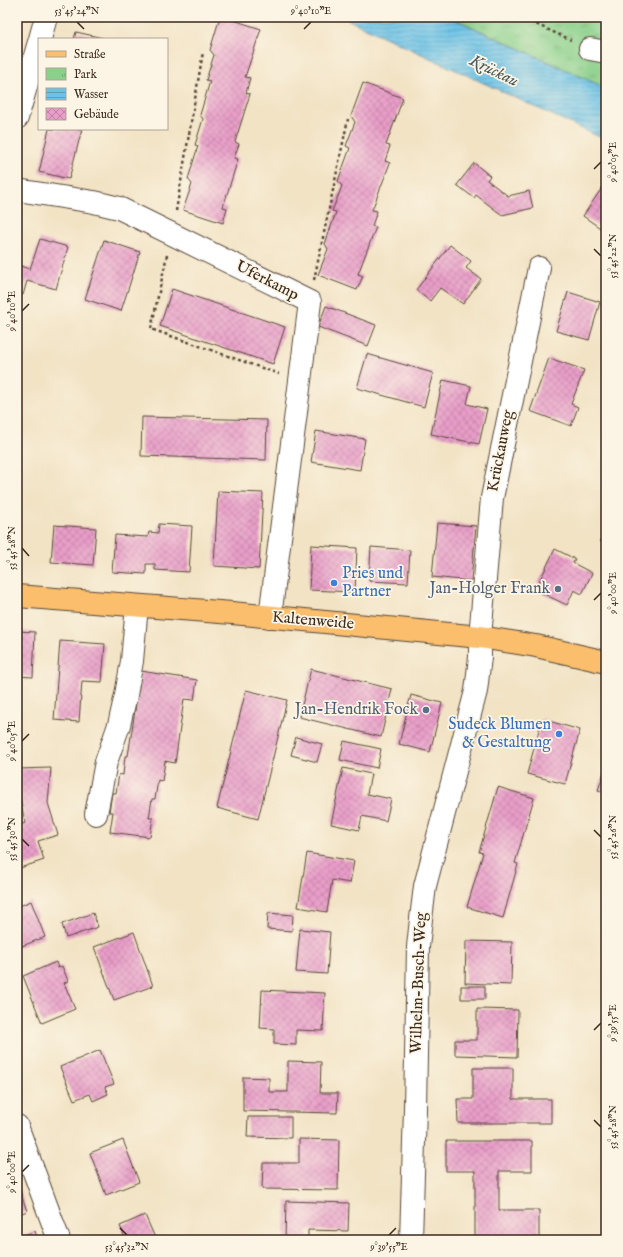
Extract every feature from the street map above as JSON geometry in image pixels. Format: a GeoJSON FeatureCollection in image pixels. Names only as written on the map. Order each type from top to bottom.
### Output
{"type":"FeatureCollection","features":[{"type":"Feature","properties":{"kind":"main road","name":"Kaltenweide"},"geometry":{"type":"LineString","coordinates":[[17,596],[270,617],[480,637],[536,646],[606,662]]}},
{"type":"Feature","properties":{"kind":"street"},"geometry":{"type":"LineString","coordinates":[[40,38],[46,17]]}},
{"type":"Feature","properties":{"kind":"street"},"geometry":{"type":"LineString","coordinates":[[17,118],[38,45]]}},
{"type":"Feature","properties":{"kind":"street","name":"Uferkamp"},"geometry":{"type":"LineString","coordinates":[[17,190],[94,202],[119,208],[310,302],[270,617]]}},
{"type":"Feature","properties":{"kind":"street","name":"Krückauweg"},"geometry":{"type":"LineString","coordinates":[[480,637],[492,498],[539,268]]}},
{"type":"Feature","properties":{"kind":"street"},"geometry":{"type":"LineString","coordinates":[[96,814],[106,762],[119,725],[126,695],[132,661],[136,606]]}},
{"type":"Feature","properties":{"kind":"street","name":"Wilhelm-Busch-Weg"},"geometry":{"type":"LineString","coordinates":[[411,1240],[418,947],[420,926],[425,886],[476,691],[480,657],[480,637]]}},
{"type":"Feature","properties":{"kind":"street"},"geometry":{"type":"LineString","coordinates":[[17,1126],[59,1240]]}},
{"type":"Feature","properties":{"kind":"path"},"geometry":{"type":"LineString","coordinates":[[520,17],[598,50]]}},
{"type":"Feature","properties":{"kind":"path"},"geometry":{"type":"LineString","coordinates":[[310,302],[348,119]]}},
{"type":"Feature","properties":{"kind":"green space"},"geometry":{"type":"Polygon","coordinates":[[[451,17],[606,17],[606,88],[451,17]]]}},
{"type":"Feature","properties":{"kind":"water","name":"Krückau"},"geometry":{"type":"Polygon","coordinates":[[[342,17],[450,17],[606,88],[606,140],[342,17]]]}},
{"type":"Feature","properties":{"kind":"building"},"geometry":{"type":"Polygon","coordinates":[[[220,17],[261,29],[245,77],[250,78],[246,93],[250,94],[235,142],[239,144],[234,158],[238,159],[223,207],[227,208],[223,223],[183,210],[192,184],[188,179],[198,146],[195,145],[203,119],[200,115],[210,81],[206,80],[214,55],[210,50],[220,17]]]}},
{"type":"Feature","properties":{"kind":"building"},"geometry":{"type":"Polygon","coordinates":[[[76,32],[103,38],[74,38],[76,32]]]}},
{"type":"Feature","properties":{"kind":"building"},"geometry":{"type":"Polygon","coordinates":[[[363,83],[403,98],[386,145],[390,146],[385,161],[390,163],[372,210],[377,211],[372,226],[376,227],[358,274],[363,276],[357,290],[318,275],[328,249],[325,244],[336,212],[332,211],[342,186],[338,181],[350,148],[346,146],[355,122],[351,116],[363,83]]]}},
{"type":"Feature","properties":{"kind":"building"},"geometry":{"type":"Polygon","coordinates":[[[49,130],[82,130],[69,179],[39,172],[49,130]]]}},
{"type":"Feature","properties":{"kind":"building"},"geometry":{"type":"Polygon","coordinates":[[[474,163],[490,176],[487,180],[508,196],[529,191],[533,208],[502,215],[476,195],[474,198],[457,185],[474,163]]]}},
{"type":"Feature","properties":{"kind":"building"},"geometry":{"type":"Polygon","coordinates":[[[606,182],[606,232],[583,216],[606,182]]]}},
{"type":"Feature","properties":{"kind":"building"},"geometry":{"type":"Polygon","coordinates":[[[40,239],[68,247],[56,289],[27,281],[23,295],[17,293],[17,265],[30,269],[40,239]]]}},
{"type":"Feature","properties":{"kind":"building"},"geometry":{"type":"Polygon","coordinates":[[[104,240],[140,252],[121,311],[85,299],[104,240]]]}},
{"type":"Feature","properties":{"kind":"building"},"geometry":{"type":"Polygon","coordinates":[[[450,245],[471,261],[466,268],[481,279],[463,304],[440,288],[430,301],[416,290],[450,245]]]}},
{"type":"Feature","properties":{"kind":"building"},"geometry":{"type":"Polygon","coordinates":[[[172,289],[285,327],[273,364],[160,326],[172,289]]]}},
{"type":"Feature","properties":{"kind":"building"},"geometry":{"type":"Polygon","coordinates":[[[568,292],[600,302],[589,340],[556,331],[568,292]]]}},
{"type":"Feature","properties":{"kind":"building"},"geometry":{"type":"Polygon","coordinates":[[[326,306],[376,325],[368,346],[318,327],[326,306]]]}},
{"type":"Feature","properties":{"kind":"building"},"geometry":{"type":"Polygon","coordinates":[[[367,354],[433,373],[424,407],[357,388],[367,354]]]}},
{"type":"Feature","properties":{"kind":"building"},"geometry":{"type":"Polygon","coordinates":[[[549,358],[584,370],[571,404],[578,407],[571,426],[530,411],[549,358]]]}},
{"type":"Feature","properties":{"kind":"building"},"geometry":{"type":"Polygon","coordinates":[[[443,380],[471,386],[467,404],[487,409],[479,444],[431,434],[443,380]]]}},
{"type":"Feature","properties":{"kind":"building"},"geometry":{"type":"Polygon","coordinates":[[[142,417],[267,420],[266,460],[141,456],[142,417]]]}},
{"type":"Feature","properties":{"kind":"building"},"geometry":{"type":"Polygon","coordinates":[[[316,431],[365,439],[360,470],[311,462],[316,431]]]}},
{"type":"Feature","properties":{"kind":"building"},"geometry":{"type":"Polygon","coordinates":[[[218,491],[263,493],[259,569],[214,566],[218,491]]]}},
{"type":"Feature","properties":{"kind":"building"},"geometry":{"type":"Polygon","coordinates":[[[437,523],[476,526],[471,581],[432,577],[437,523]]]}},
{"type":"Feature","properties":{"kind":"building"},"geometry":{"type":"Polygon","coordinates":[[[159,524],[192,526],[189,572],[155,570],[155,564],[146,564],[146,574],[112,572],[115,535],[148,537],[149,532],[158,533],[159,524]]]}},
{"type":"Feature","properties":{"kind":"building"},"geometry":{"type":"Polygon","coordinates":[[[54,525],[96,528],[93,565],[51,562],[54,525]]]}},
{"type":"Feature","properties":{"kind":"building"},"geometry":{"type":"Polygon","coordinates":[[[606,526],[606,544],[600,541],[606,526]]]}},
{"type":"Feature","properties":{"kind":"building"},"geometry":{"type":"Polygon","coordinates":[[[311,545],[357,548],[355,592],[309,590],[311,545]]]}},
{"type":"Feature","properties":{"kind":"building"},"geometry":{"type":"Polygon","coordinates":[[[371,547],[410,550],[408,583],[369,581],[371,547]]]}},
{"type":"Feature","properties":{"kind":"building"},"geometry":{"type":"Polygon","coordinates":[[[555,549],[575,559],[573,563],[592,573],[582,594],[574,590],[567,605],[535,590],[555,549]]]}},
{"type":"Feature","properties":{"kind":"building"},"geometry":{"type":"Polygon","coordinates":[[[17,631],[35,632],[33,677],[17,676],[17,631]]]}},
{"type":"Feature","properties":{"kind":"building"},"geometry":{"type":"Polygon","coordinates":[[[60,641],[105,644],[102,682],[82,681],[79,722],[54,720],[60,641]]]}},
{"type":"Feature","properties":{"kind":"building"},"geometry":{"type":"Polygon","coordinates":[[[311,669],[392,689],[381,737],[299,717],[311,669]]]}},
{"type":"Feature","properties":{"kind":"building"},"geometry":{"type":"Polygon","coordinates":[[[141,671],[197,680],[194,700],[184,699],[175,763],[165,761],[162,781],[158,780],[155,799],[152,799],[149,818],[153,818],[150,837],[110,832],[113,812],[109,812],[112,793],[116,793],[119,774],[123,775],[125,756],[128,756],[141,671]]]}},
{"type":"Feature","properties":{"kind":"building"},"geometry":{"type":"Polygon","coordinates":[[[246,690],[287,700],[258,819],[217,808],[246,690]]]}},
{"type":"Feature","properties":{"kind":"building"},"geometry":{"type":"Polygon","coordinates":[[[411,695],[442,703],[430,752],[399,744],[411,695]]]}},
{"type":"Feature","properties":{"kind":"building"},"geometry":{"type":"Polygon","coordinates":[[[542,719],[580,730],[565,784],[527,774],[542,719]]]}},
{"type":"Feature","properties":{"kind":"building"},"geometry":{"type":"Polygon","coordinates":[[[296,737],[322,744],[317,762],[291,755],[296,737]]]}},
{"type":"Feature","properties":{"kind":"building"},"geometry":{"type":"Polygon","coordinates":[[[344,741],[381,749],[377,768],[340,760],[344,741]]]}},
{"type":"Feature","properties":{"kind":"building"},"geometry":{"type":"Polygon","coordinates":[[[606,767],[606,793],[598,790],[606,767]]]}},
{"type":"Feature","properties":{"kind":"building"},"geometry":{"type":"Polygon","coordinates":[[[51,768],[48,803],[58,835],[38,841],[44,860],[17,869],[17,826],[25,823],[17,779],[17,769],[51,768]]]}},
{"type":"Feature","properties":{"kind":"building"},"geometry":{"type":"Polygon","coordinates":[[[343,768],[371,774],[367,794],[391,799],[386,821],[362,816],[359,830],[331,824],[343,768]]]}},
{"type":"Feature","properties":{"kind":"building"},"geometry":{"type":"Polygon","coordinates":[[[498,787],[534,798],[515,863],[518,864],[503,918],[467,907],[483,853],[479,852],[498,787]]]}},
{"type":"Feature","properties":{"kind":"building"},"geometry":{"type":"Polygon","coordinates":[[[307,853],[354,861],[350,883],[332,880],[327,912],[298,907],[307,853]]]}},
{"type":"Feature","properties":{"kind":"building"},"geometry":{"type":"Polygon","coordinates":[[[31,901],[45,937],[17,948],[17,907],[31,901]]]}},
{"type":"Feature","properties":{"kind":"building"},"geometry":{"type":"Polygon","coordinates":[[[93,913],[98,927],[66,938],[62,924],[93,913]]]}},
{"type":"Feature","properties":{"kind":"building"},"geometry":{"type":"Polygon","coordinates":[[[268,913],[293,915],[292,931],[267,929],[268,913]]]}},
{"type":"Feature","properties":{"kind":"building"},"geometry":{"type":"Polygon","coordinates":[[[300,929],[330,932],[327,974],[296,972],[300,929]]]}},
{"type":"Feature","properties":{"kind":"building"},"geometry":{"type":"Polygon","coordinates":[[[134,932],[153,986],[114,1000],[94,947],[134,932]]]}},
{"type":"Feature","properties":{"kind":"building"},"geometry":{"type":"Polygon","coordinates":[[[466,941],[512,942],[511,985],[465,983],[466,941]]]}},
{"type":"Feature","properties":{"kind":"building"},"geometry":{"type":"Polygon","coordinates":[[[56,962],[58,968],[62,966],[68,981],[64,983],[75,1009],[42,1023],[23,976],[56,962]]]}},
{"type":"Feature","properties":{"kind":"building"},"geometry":{"type":"Polygon","coordinates":[[[461,986],[485,986],[485,999],[461,999],[461,986]]]}},
{"type":"Feature","properties":{"kind":"building"},"geometry":{"type":"Polygon","coordinates":[[[262,990],[325,993],[323,1031],[296,1030],[296,1045],[274,1044],[274,1029],[260,1028],[262,990]]]}},
{"type":"Feature","properties":{"kind":"building"},"geometry":{"type":"Polygon","coordinates":[[[477,1009],[518,1010],[517,1057],[455,1055],[455,1040],[477,1040],[477,1009]]]}},
{"type":"Feature","properties":{"kind":"building"},"geometry":{"type":"Polygon","coordinates":[[[100,1050],[114,1084],[105,1087],[108,1094],[93,1101],[90,1094],[74,1100],[60,1067],[100,1050]]]}},
{"type":"Feature","properties":{"kind":"building"},"geometry":{"type":"Polygon","coordinates":[[[288,1061],[321,1062],[320,1093],[338,1093],[337,1113],[243,1111],[243,1077],[269,1078],[269,1092],[288,1092],[288,1061]]]}},
{"type":"Feature","properties":{"kind":"building"},"geometry":{"type":"Polygon","coordinates":[[[473,1068],[513,1068],[513,1099],[551,1099],[551,1123],[458,1123],[457,1099],[473,1099],[473,1068]]]}},
{"type":"Feature","properties":{"kind":"building"},"geometry":{"type":"Polygon","coordinates":[[[248,1117],[291,1117],[291,1138],[247,1137],[248,1117]]]}},
{"type":"Feature","properties":{"kind":"building"},"geometry":{"type":"Polygon","coordinates":[[[299,1139],[339,1140],[338,1190],[262,1189],[263,1163],[299,1163],[299,1139]]]}},
{"type":"Feature","properties":{"kind":"building"},"geometry":{"type":"Polygon","coordinates":[[[123,1140],[139,1182],[106,1195],[90,1153],[123,1140]]]}},
{"type":"Feature","properties":{"kind":"building"},"geometry":{"type":"Polygon","coordinates":[[[446,1141],[532,1141],[532,1171],[499,1171],[499,1210],[539,1210],[539,1239],[475,1239],[475,1171],[446,1171],[446,1141]]]}},
{"type":"Feature","properties":{"kind":"building"},"geometry":{"type":"Polygon","coordinates":[[[17,1183],[27,1211],[17,1215],[17,1183]]]}},
{"type":"Feature","properties":{"kind":"building"},"geometry":{"type":"Polygon","coordinates":[[[286,1201],[349,1203],[348,1231],[308,1230],[308,1240],[285,1240],[286,1201]]]}},
{"type":"Feature","properties":{"kind":"building"},"geometry":{"type":"Polygon","coordinates":[[[145,1215],[156,1240],[126,1240],[120,1226],[145,1215]]]}},
{"type":"Feature","properties":{"kind":"building"},"geometry":{"type":"Polygon","coordinates":[[[35,1231],[38,1240],[17,1240],[17,1238],[35,1231]]]}},
{"type":"Feature","properties":{"kind":"place","name":"Pries und Partner"},"geometry":{"type":"Point","coordinates":[334,583]}},
{"type":"Feature","properties":{"kind":"place","name":"Jan-Holger Frank"},"geometry":{"type":"Point","coordinates":[558,589]}},
{"type":"Feature","properties":{"kind":"place","name":"Jan-Hendrik Fock"},"geometry":{"type":"Point","coordinates":[426,710]}},
{"type":"Feature","properties":{"kind":"place","name":"Sudeck Blumen & Gestaltung"},"geometry":{"type":"Point","coordinates":[559,734]}}]}
